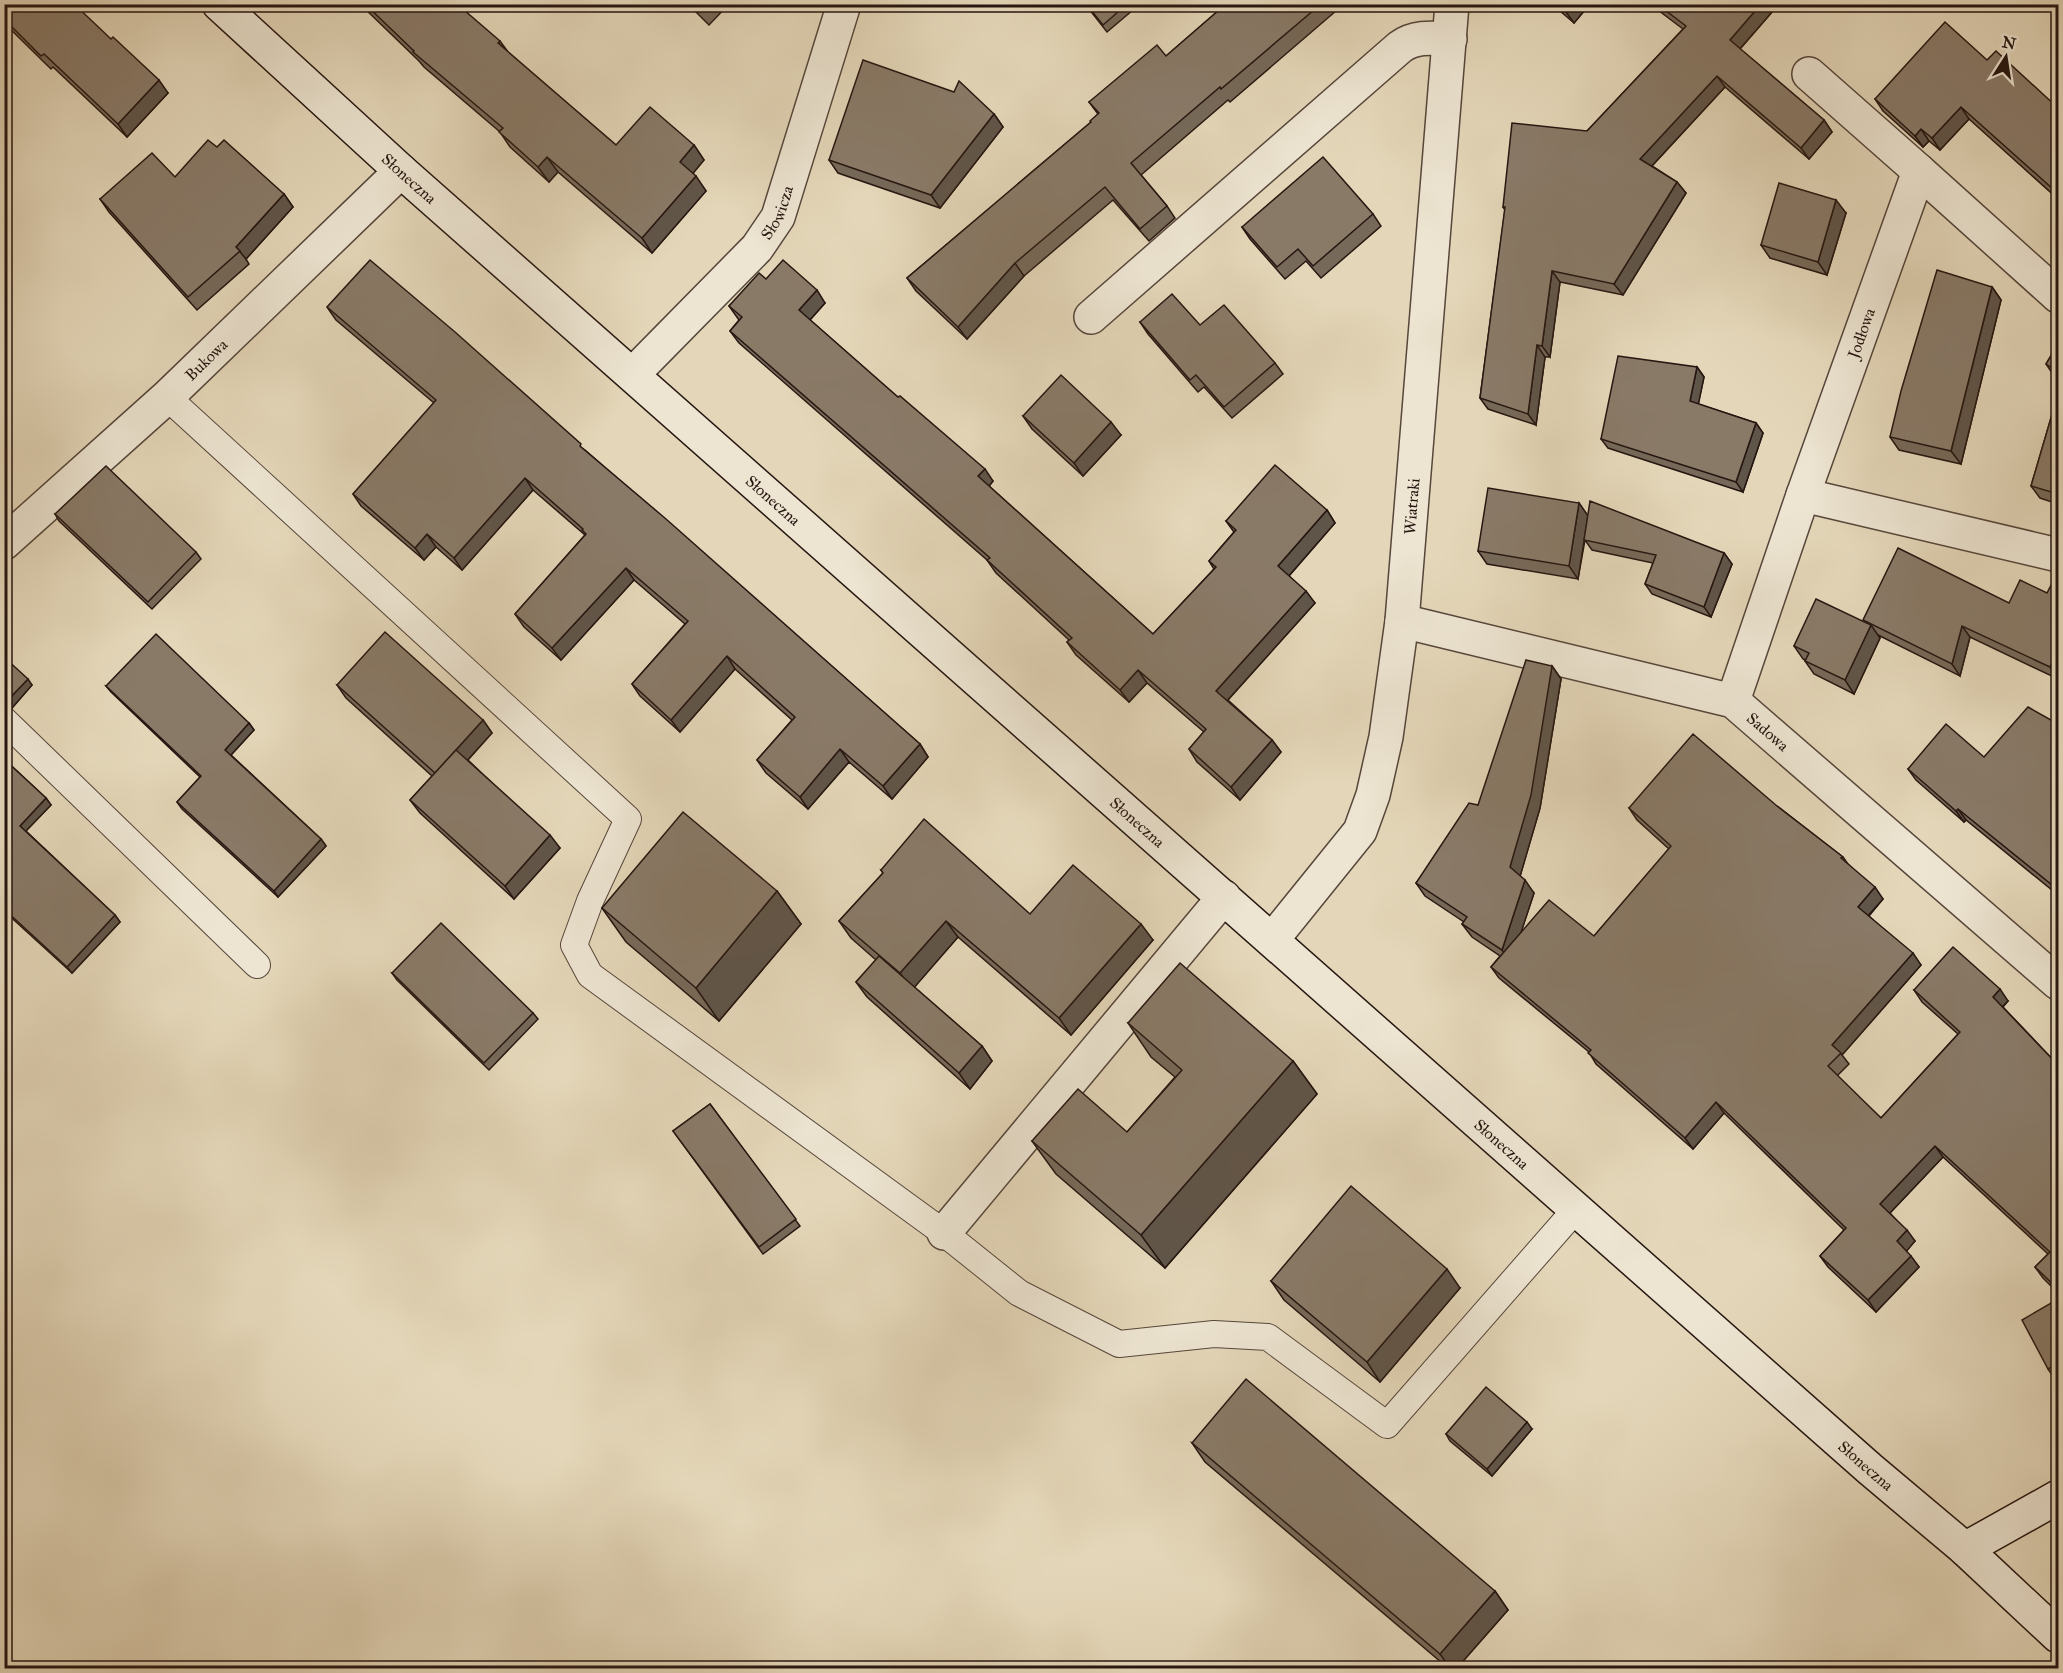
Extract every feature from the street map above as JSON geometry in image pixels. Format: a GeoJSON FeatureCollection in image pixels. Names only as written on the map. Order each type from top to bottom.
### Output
{"type":"FeatureCollection","features":[{"type":"Feature","properties":{"kind":"street","name":"Słoneczna"},"geometry":{"type":"LineString","coordinates":[[219,4],[401,171],[1870,1469],[1965,1549],[2058,1636]]}},
{"type":"Feature","properties":{"kind":"street","name":"Słowicza"},"geometry":{"type":"LineString","coordinates":[[633,374],[757,248],[778,217],[844,4]]}},
{"type":"Feature","properties":{"kind":"street","name":"Wiatraki"},"geometry":{"type":"LineString","coordinates":[[1272,940],[1360,831],[1373,795],[1386,737],[1402,621],[1452,4]]}},
{"type":"Feature","properties":{"kind":"street"},"geometry":{"type":"LineString","coordinates":[[1090,316],[1400,47],[1418,39],[1450,39]]}},
{"type":"Feature","properties":{"kind":"street"},"geometry":{"type":"LineString","coordinates":[[1809,74],[2058,296]]}},
{"type":"Feature","properties":{"kind":"street","name":"Bukowa"},"geometry":{"type":"LineString","coordinates":[[4,543],[166,397],[401,171]]}},
{"type":"Feature","properties":{"kind":"street","name":"Jodłowa"},"geometry":{"type":"LineString","coordinates":[[1733,701],[1803,495],[1919,171]]}},
{"type":"Feature","properties":{"kind":"street"},"geometry":{"type":"LineString","coordinates":[[1803,495],[2058,555]]}},
{"type":"Feature","properties":{"kind":"street","name":"Sadowa"},"geometry":{"type":"LineString","coordinates":[[1402,621],[1733,701],[2058,984]]}},
{"type":"Feature","properties":{"kind":"street"},"geometry":{"type":"LineString","coordinates":[[944,1233],[1224,897]]}},
{"type":"Feature","properties":{"kind":"street"},"geometry":{"type":"LineString","coordinates":[[1965,1549],[2058,1497]]}},
{"type":"Feature","properties":{"kind":"lane"},"geometry":{"type":"LineString","coordinates":[[166,397],[628,819],[590,901],[574,945],[590,975],[944,1233],[1019,1293],[1119,1344],[1214,1334],[1268,1337],[1387,1425],[1577,1208]]}},
{"type":"Feature","properties":{"kind":"lane"},"geometry":{"type":"LineString","coordinates":[[4,720],[257,965]]}},
{"type":"Feature","properties":{"kind":"building"},"geometry":{"type":"Polygon","coordinates":[[[4,4],[74,4],[159,80],[118,124],[44,54],[41,56],[4,19],[4,4]]]}},
{"type":"Feature","properties":{"kind":"building"},"geometry":{"type":"Polygon","coordinates":[[[365,4],[457,4],[500,41],[498,43],[616,145],[650,107],[694,145],[680,162],[696,176],[642,238],[547,157],[538,167],[499,132],[503,128],[413,52],[365,4]]]}},
{"type":"Feature","properties":{"kind":"building"},"geometry":{"type":"Polygon","coordinates":[[[692,4],[707,4],[700,12],[692,4]]]}},
{"type":"Feature","properties":{"kind":"building"},"geometry":{"type":"Polygon","coordinates":[[[1086,4],[1127,4],[1103,25],[1086,4]]]}},
{"type":"Feature","properties":{"kind":"building"},"geometry":{"type":"Polygon","coordinates":[[[1226,4],[1321,4],[1131,163],[1167,206],[1140,229],[1105,187],[1015,263],[958,327],[907,278],[1091,122],[1099,113],[1089,102],[1157,45],[1166,56],[1226,4]]]}},
{"type":"Feature","properties":{"kind":"building"},"geometry":{"type":"Polygon","coordinates":[[[1557,4],[1572,4],[1566,12],[1557,4]]]}},
{"type":"Feature","properties":{"kind":"building"},"geometry":{"type":"Polygon","coordinates":[[[1657,4],[1761,4],[1730,40],[1824,120],[1801,148],[1717,76],[1640,159],[1677,182],[1614,284],[1552,271],[1542,346],[1537,345],[1528,414],[1480,398],[1505,207],[1503,207],[1512,123],[1587,131],[1686,26],[1657,4]]]}},
{"type":"Feature","properties":{"kind":"building"},"geometry":{"type":"Polygon","coordinates":[[[1945,22],[1987,60],[1996,51],[2058,108],[2058,185],[2054,190],[1961,107],[1932,138],[1921,129],[1915,136],[1875,99],[1945,22]]]}},
{"type":"Feature","properties":{"kind":"building"},"geometry":{"type":"Polygon","coordinates":[[[863,60],[954,92],[959,81],[994,114],[931,195],[829,160],[863,60]]]}},
{"type":"Feature","properties":{"kind":"building"},"geometry":{"type":"Polygon","coordinates":[[[208,140],[217,147],[224,140],[284,194],[236,247],[240,251],[188,297],[100,199],[152,153],[175,177],[208,140]]]}},
{"type":"Feature","properties":{"kind":"building"},"geometry":{"type":"Polygon","coordinates":[[[1323,157],[1373,214],[1313,266],[1298,249],[1277,267],[1242,227],[1323,157]]]}},
{"type":"Feature","properties":{"kind":"building"},"geometry":{"type":"Polygon","coordinates":[[[1779,183],[1836,200],[1818,262],[1761,245],[1779,183]]]}},
{"type":"Feature","properties":{"kind":"building"},"geometry":{"type":"Polygon","coordinates":[[[370,260],[455,332],[581,444],[580,446],[920,744],[883,786],[840,749],[800,797],[757,760],[795,717],[727,656],[671,720],[632,684],[688,621],[626,568],[552,648],[515,614],[586,534],[525,478],[454,558],[427,534],[415,548],[353,494],[436,400],[327,307],[370,260]]]}},
{"type":"Feature","properties":{"kind":"building"},"geometry":{"type":"Polygon","coordinates":[[[783,260],[817,290],[799,310],[898,397],[900,396],[985,469],[978,476],[1153,634],[1216,567],[1209,561],[1236,530],[1226,521],[1275,465],[1327,510],[1278,566],[1306,591],[1216,691],[1272,740],[1231,787],[1189,749],[1206,729],[1138,670],[1120,690],[1067,642],[1072,638],[987,560],[990,558],[730,331],[742,317],[729,306],[759,273],[766,279],[783,260]]]}},
{"type":"Feature","properties":{"kind":"building"},"geometry":{"type":"Polygon","coordinates":[[[1937,270],[1992,287],[1951,451],[1890,437],[1901,391],[1937,270]]]}},
{"type":"Feature","properties":{"kind":"building"},"geometry":{"type":"Polygon","coordinates":[[[1172,294],[1200,325],[1224,305],[1275,363],[1224,407],[1196,375],[1190,380],[1140,322],[1172,294]]]}},
{"type":"Feature","properties":{"kind":"building"},"geometry":{"type":"Polygon","coordinates":[[[2058,344],[2058,372],[2046,364],[2058,344]]]}},
{"type":"Feature","properties":{"kind":"building"},"geometry":{"type":"Polygon","coordinates":[[[1618,356],[1697,367],[1690,401],[1756,423],[1736,482],[1601,439],[1618,356]]]}},
{"type":"Feature","properties":{"kind":"building"},"geometry":{"type":"Polygon","coordinates":[[[1061,375],[1111,422],[1074,463],[1023,416],[1061,375]]]}},
{"type":"Feature","properties":{"kind":"building"},"geometry":{"type":"Polygon","coordinates":[[[2058,394],[2058,494],[2031,486],[2058,394]]]}},
{"type":"Feature","properties":{"kind":"building"},"geometry":{"type":"Polygon","coordinates":[[[106,466],[196,552],[148,602],[55,514],[106,466]]]}},
{"type":"Feature","properties":{"kind":"building"},"geometry":{"type":"Polygon","coordinates":[[[1488,488],[1579,503],[1569,566],[1478,551],[1488,488]]]}},
{"type":"Feature","properties":{"kind":"building"},"geometry":{"type":"Polygon","coordinates":[[[1590,501],[1724,553],[1704,607],[1645,584],[1656,555],[1584,540],[1590,501]]]}},
{"type":"Feature","properties":{"kind":"building"},"geometry":{"type":"Polygon","coordinates":[[[1898,548],[2009,603],[2020,580],[2047,593],[2057,573],[2058,650],[2050,667],[1962,626],[1952,664],[1863,620],[1898,548]]]}},
{"type":"Feature","properties":{"kind":"building"},"geometry":{"type":"Polygon","coordinates":[[[1816,599],[1871,625],[1845,680],[1805,661],[1809,653],[1794,646],[1816,599]]]}},
{"type":"Feature","properties":{"kind":"building"},"geometry":{"type":"Polygon","coordinates":[[[385,632],[483,720],[435,773],[337,685],[385,632]]]}},
{"type":"Feature","properties":{"kind":"building"},"geometry":{"type":"Polygon","coordinates":[[[156,634],[249,723],[225,750],[321,839],[274,891],[177,802],[201,776],[106,686],[156,634]]]}},
{"type":"Feature","properties":{"kind":"building"},"geometry":{"type":"Polygon","coordinates":[[[4,657],[28,679],[7,701],[4,701],[4,657]]]}},
{"type":"Feature","properties":{"kind":"building"},"geometry":{"type":"Polygon","coordinates":[[[1526,660],[1552,666],[1531,795],[1510,867],[1525,880],[1502,950],[1462,924],[1467,917],[1416,883],[1469,803],[1478,805],[1526,660]]]}},
{"type":"Feature","properties":{"kind":"building"},"geometry":{"type":"Polygon","coordinates":[[[2028,707],[2058,724],[2057,889],[1958,809],[1956,811],[1908,769],[1946,724],[1984,757],[2028,707]]]}},
{"type":"Feature","properties":{"kind":"building"},"geometry":{"type":"Polygon","coordinates":[[[1693,734],[1777,806],[1843,857],[1841,858],[1875,887],[1858,907],[1913,953],[1832,1045],[1841,1053],[1828,1066],[1881,1118],[1960,1032],[1914,990],[1953,947],[2000,989],[1993,997],[2058,1065],[2058,1289],[2035,1267],[2050,1252],[1935,1146],[1880,1204],[1907,1230],[1897,1241],[1911,1256],[1868,1300],[1820,1256],[1846,1228],[1716,1102],[1685,1138],[1588,1053],[1591,1050],[1491,967],[1549,900],[1594,936],[1671,846],[1629,808],[1693,734]]]}},
{"type":"Feature","properties":{"kind":"building"},"geometry":{"type":"Polygon","coordinates":[[[456,750],[550,835],[505,886],[410,800],[456,750]]]}},
{"type":"Feature","properties":{"kind":"building"},"geometry":{"type":"Polygon","coordinates":[[[4,759],[46,798],[20,826],[115,915],[67,967],[4,909],[4,759]]]}},
{"type":"Feature","properties":{"kind":"building"},"geometry":{"type":"Polygon","coordinates":[[[683,812],[777,891],[696,988],[602,908],[683,812]]]}},
{"type":"Feature","properties":{"kind":"building"},"geometry":{"type":"Polygon","coordinates":[[[924,819],[1030,914],[1073,865],[1141,924],[1059,1018],[946,921],[900,973],[839,921],[883,873],[881,870],[924,819]]]}},
{"type":"Feature","properties":{"kind":"building"},"geometry":{"type":"Polygon","coordinates":[[[441,923],[533,1013],[484,1063],[392,973],[441,923]]]}},
{"type":"Feature","properties":{"kind":"building"},"geometry":{"type":"Polygon","coordinates":[[[879,956],[982,1046],[959,1073],[856,982],[879,956]]]}},
{"type":"Feature","properties":{"kind":"building"},"geometry":{"type":"Polygon","coordinates":[[[1180,963],[1293,1061],[1141,1235],[1032,1141],[1078,1089],[1127,1132],[1182,1070],[1128,1023],[1180,963]]]}},
{"type":"Feature","properties":{"kind":"building"},"geometry":{"type":"Polygon","coordinates":[[[710,1104],[796,1219],[759,1247],[673,1131],[710,1104]]]}},
{"type":"Feature","properties":{"kind":"building"},"geometry":{"type":"Polygon","coordinates":[[[1351,1186],[1447,1269],[1367,1362],[1271,1281],[1351,1186]]]}},
{"type":"Feature","properties":{"kind":"building"},"geometry":{"type":"Polygon","coordinates":[[[2058,1299],[2058,1363],[2048,1369],[2022,1320],[2058,1299]]]}},
{"type":"Feature","properties":{"kind":"building"},"geometry":{"type":"Polygon","coordinates":[[[1246,1379],[1495,1591],[1440,1654],[1192,1443],[1246,1379]]]}},
{"type":"Feature","properties":{"kind":"building"},"geometry":{"type":"Polygon","coordinates":[[[1486,1387],[1527,1422],[1487,1469],[1446,1434],[1486,1387]]]}}]}
